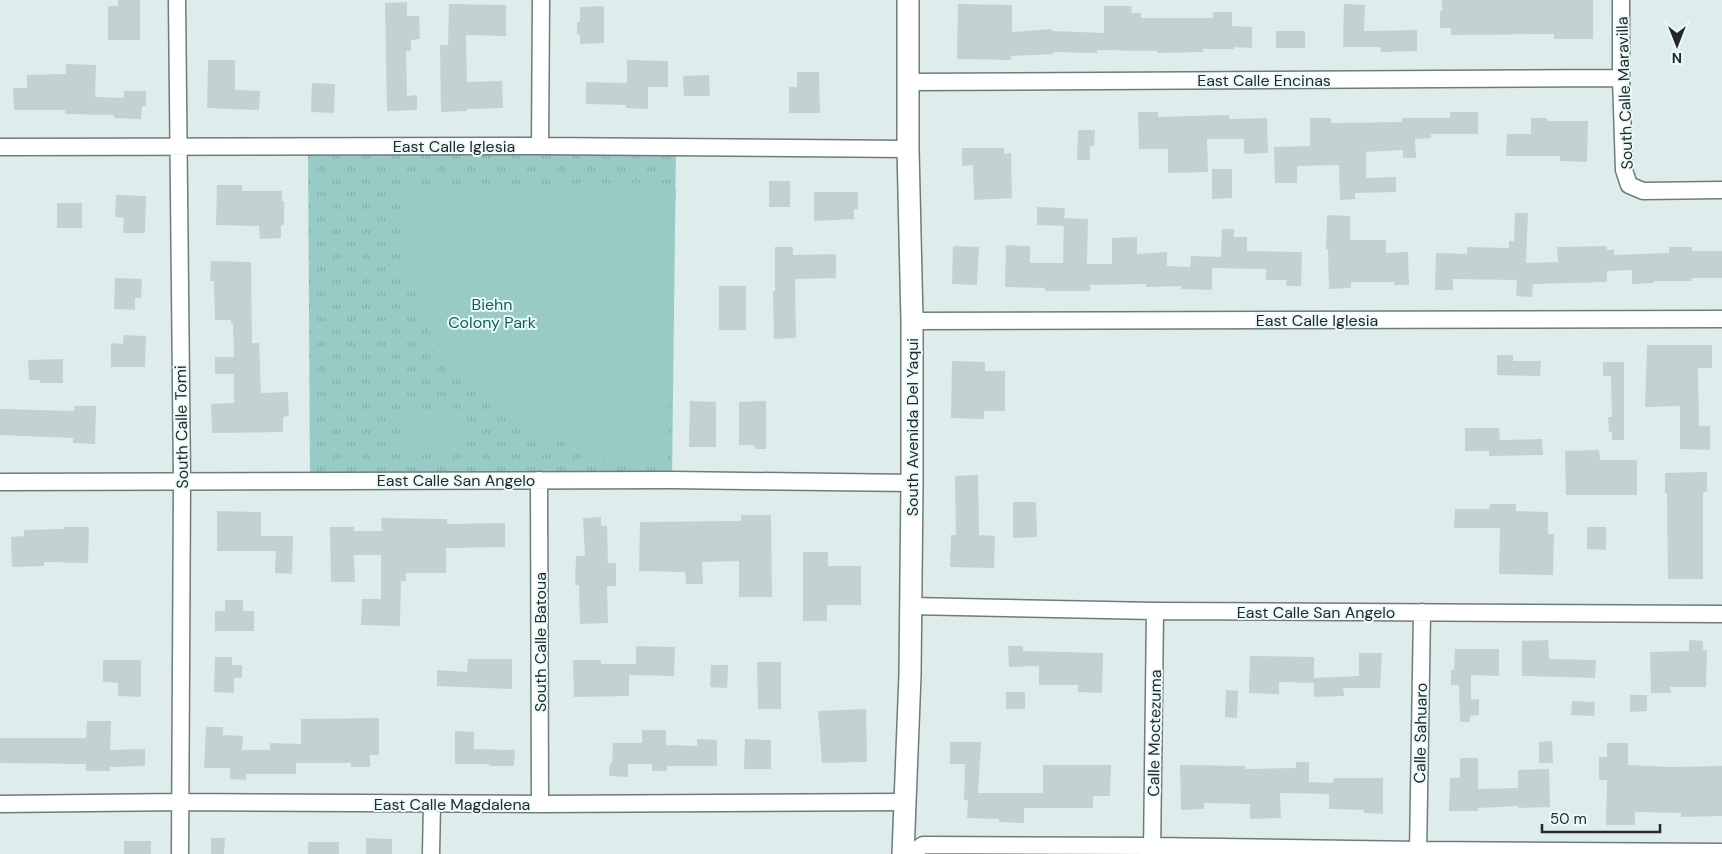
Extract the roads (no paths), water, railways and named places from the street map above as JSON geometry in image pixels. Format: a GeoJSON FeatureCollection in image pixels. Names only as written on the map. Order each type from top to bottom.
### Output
{"type":"FeatureCollection","features":[{"type":"Feature","properties":{"kind":"street","name":"South Calle Tomi"},"geometry":{"type":"LineString","coordinates":[[177,0],[182,481],[180,854]]}},
{"type":"Feature","properties":{"kind":"street"},"geometry":{"type":"LineString","coordinates":[[540,146],[541,0]]}},
{"type":"Feature","properties":{"kind":"street","name":"South Avenida Del Yaqui"},"geometry":{"type":"LineString","coordinates":[[903,854],[910,692],[912,483],[912,321],[907,82],[908,0]]}},
{"type":"Feature","properties":{"kind":"street","name":"South Calle Maravilla"},"geometry":{"type":"LineString","coordinates":[[1622,0],[1621,78],[1624,170],[1629,185],[1643,191],[1722,190]]}},
{"type":"Feature","properties":{"kind":"street","name":"East Calle Encinas"},"geometry":{"type":"LineString","coordinates":[[907,82],[1621,78]]}},
{"type":"Feature","properties":{"kind":"street","name":"East Calle Iglesia"},"geometry":{"type":"LineString","coordinates":[[0,147],[540,146],[908,149]]}},
{"type":"Feature","properties":{"kind":"street","name":"East Calle Iglesia"},"geometry":{"type":"LineString","coordinates":[[912,321],[1722,319]]}},
{"type":"Feature","properties":{"kind":"street","name":"East Calle San Angelo"},"geometry":{"type":"LineString","coordinates":[[0,482],[539,480],[912,483]]}},
{"type":"Feature","properties":{"kind":"street","name":"South Calle Batoua"},"geometry":{"type":"LineString","coordinates":[[539,480],[540,804]]}},
{"type":"Feature","properties":{"kind":"street","name":"East Calle San Angelo"},"geometry":{"type":"LineString","coordinates":[[911,606],[1155,611],[1722,614]]}},
{"type":"Feature","properties":{"kind":"street","name":"Calle Moctezuma"},"geometry":{"type":"LineString","coordinates":[[1152,850],[1155,611]]}},
{"type":"Feature","properties":{"kind":"street","name":"Calle Sahuaro"},"geometry":{"type":"LineString","coordinates":[[1418,852],[1422,612]]}},
{"type":"Feature","properties":{"kind":"street","name":"East Calle Magdalena"},"geometry":{"type":"LineString","coordinates":[[0,804],[180,802],[540,804],[904,802]]}},
{"type":"Feature","properties":{"kind":"street"},"geometry":{"type":"LineString","coordinates":[[432,804],[432,854]]}},
{"type":"Feature","properties":{"kind":"street"},"geometry":{"type":"LineString","coordinates":[[911,854],[923,845],[1152,850],[1722,852]]}},
{"type":"Feature","properties":{"kind":"park label","name":"Biehn Colony Park"},"geometry":{"type":"Point","coordinates":[492,313]}}]}
